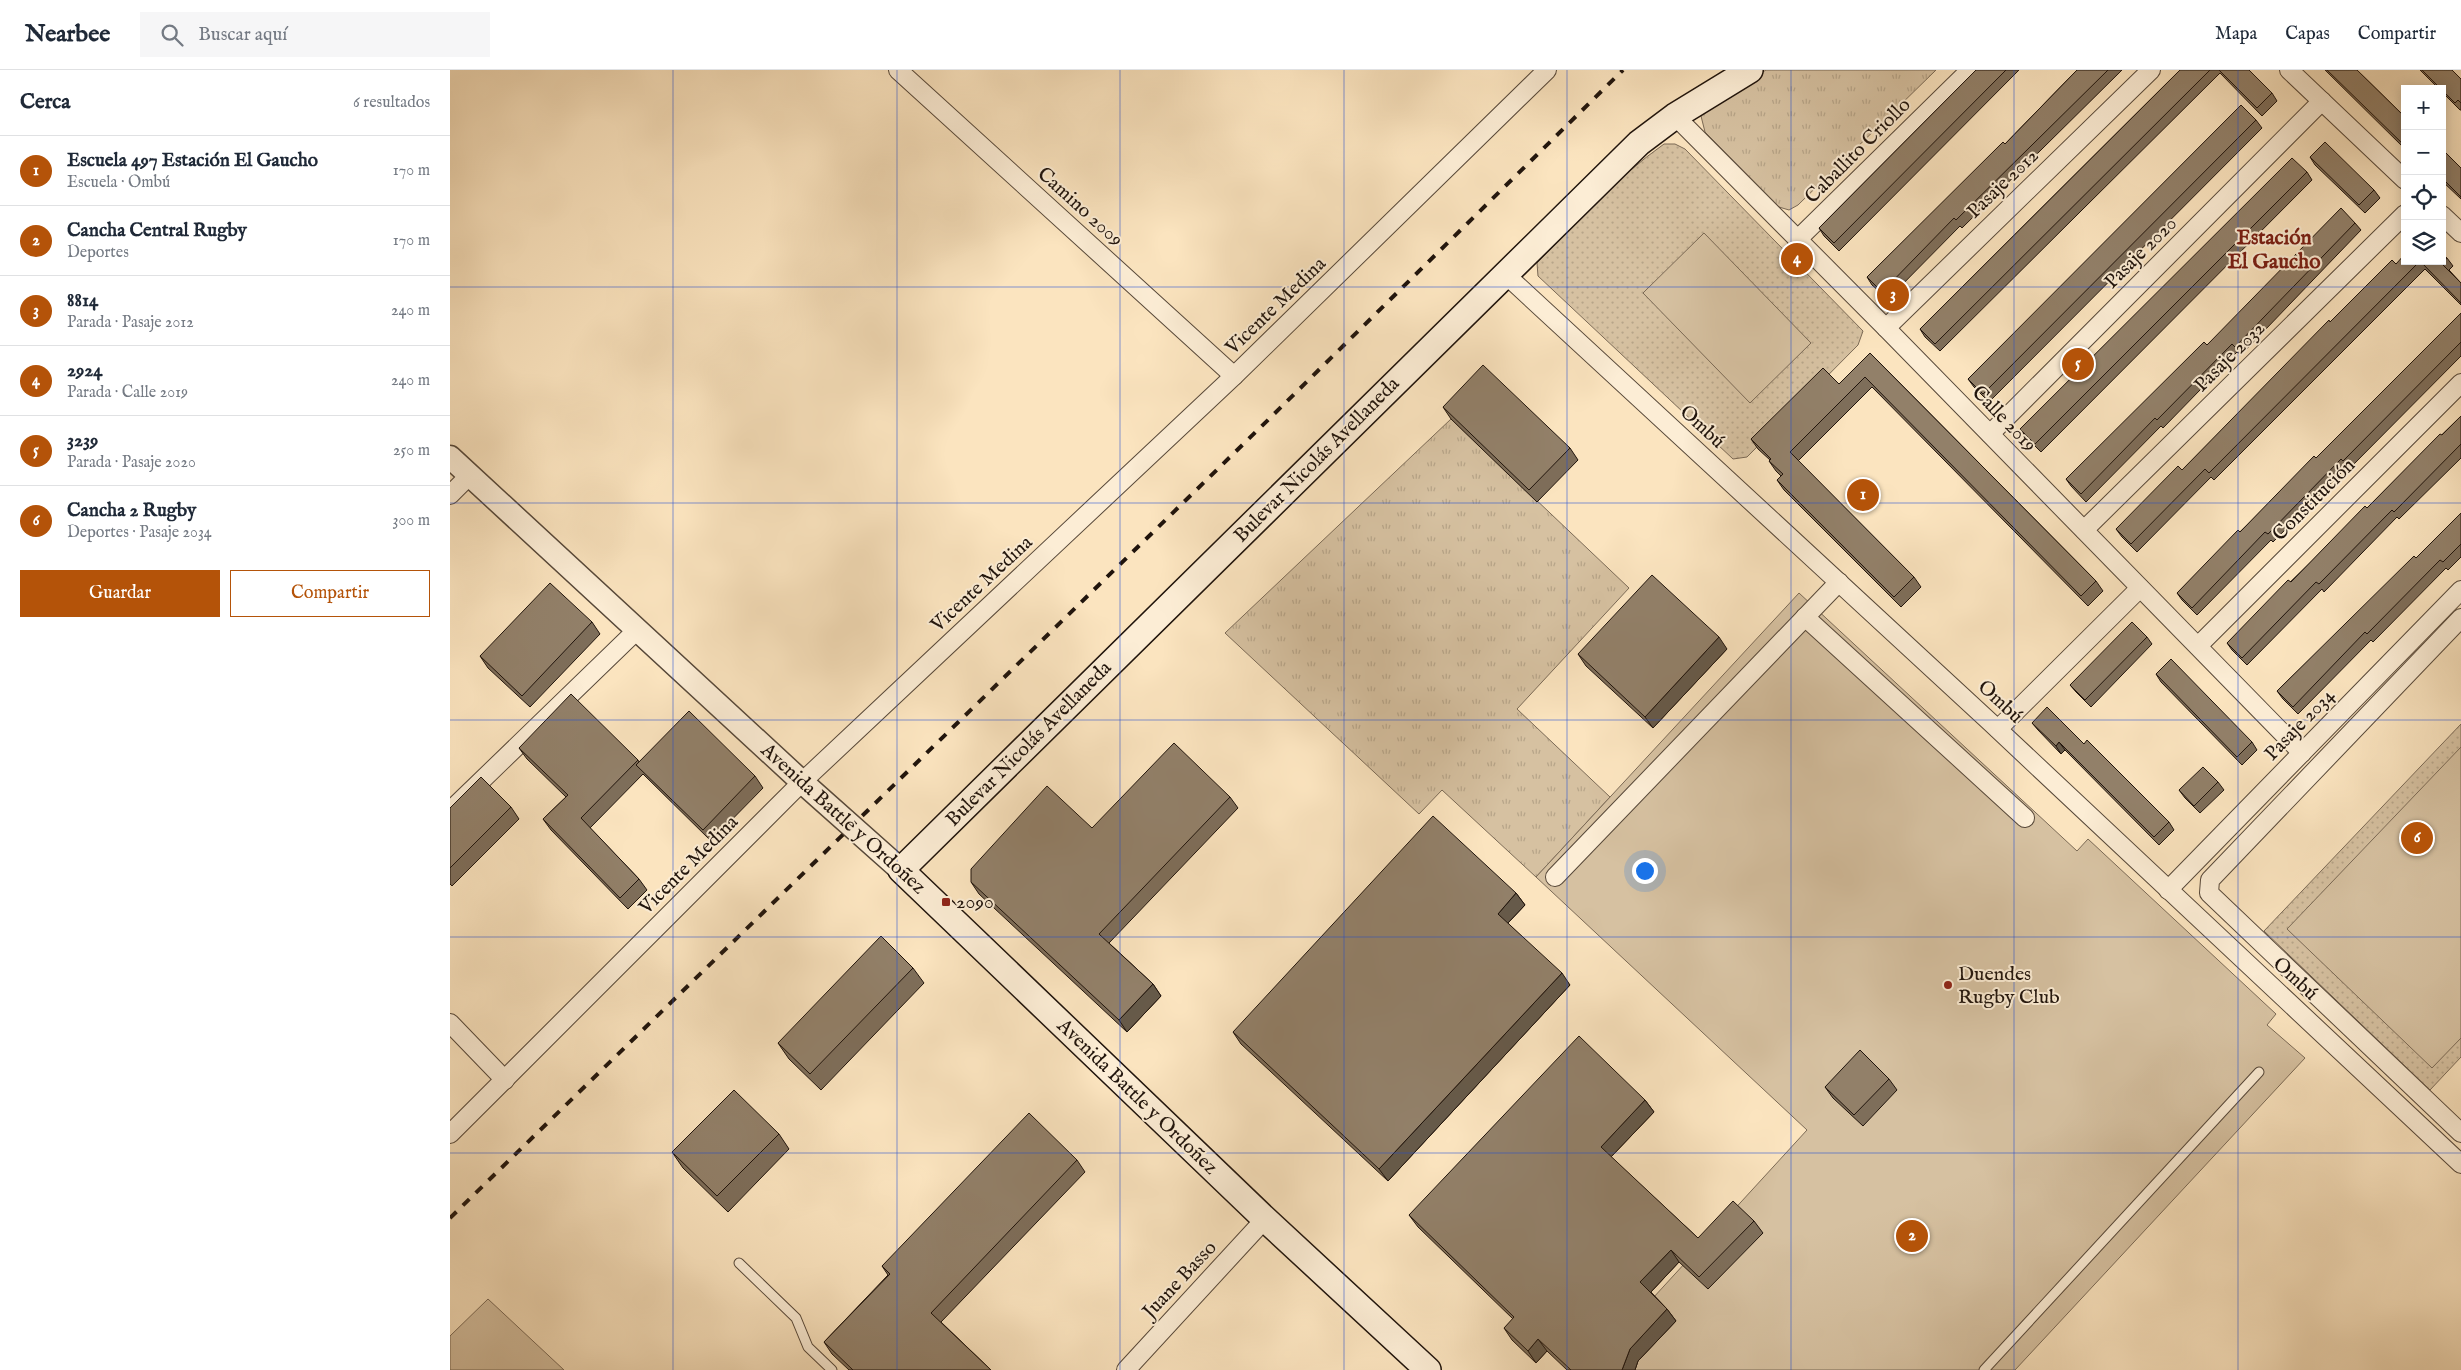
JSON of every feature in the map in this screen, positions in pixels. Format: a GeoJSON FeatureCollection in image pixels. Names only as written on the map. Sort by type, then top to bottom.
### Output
{"type":"FeatureCollection","features":[{"type":"Feature","properties":{"kind":"main road","name":"Bulevar Nicolás Avellaneda"},"geometry":{"type":"LineString","coordinates":[[901,870],[1640,143],[1675,116],[1750,70]]}},
{"type":"Feature","properties":{"kind":"main road","name":"Avenida Battle y Ordoñez"},"geometry":{"type":"LineString","coordinates":[[901,870],[1265,1219],[1428,1370]]}},
{"type":"Feature","properties":{"kind":"street","name":"Camino 2009"},"geometry":{"type":"LineString","coordinates":[[898,70],[1234,376]]}},
{"type":"Feature","properties":{"kind":"street","name":"Vicente Medina"},"geometry":{"type":"LineString","coordinates":[[450,1134],[802,782],[1234,376],[1547,70]]}},
{"type":"Feature","properties":{"kind":"street","name":"Caballito Criollo"},"geometry":{"type":"LineString","coordinates":[[1797,240],[1970,70]]}},
{"type":"Feature","properties":{"kind":"street","name":"Pasaje 2012"},"geometry":{"type":"LineString","coordinates":[[1886,328],[2150,70]]}},
{"type":"Feature","properties":{"kind":"street"},"geometry":{"type":"LineString","coordinates":[[2289,70],[2401,176]]}},
{"type":"Feature","properties":{"kind":"street","name":"Pasaje 2020"},"geometry":{"type":"LineString","coordinates":[[1990,434],[2322,101]]}},
{"type":"Feature","properties":{"kind":"street","name":"Calle 2019"},"geometry":{"type":"LineString","coordinates":[[1675,116],[1886,328],[2302,753]]}},
{"type":"Feature","properties":{"kind":"street","name":"Pasaje 2032"},"geometry":{"type":"LineString","coordinates":[[2084,530],[2401,218]]}},
{"type":"Feature","properties":{"kind":"street"},"geometry":{"type":"LineString","coordinates":[[2446,219],[2461,233]]}},
{"type":"Feature","properties":{"kind":"street","name":"Ombú"},"geometry":{"type":"LineString","coordinates":[[1506,274],[1998,729],[2461,1164]]}},
{"type":"Feature","properties":{"kind":"street","name":"Constitución"},"geometry":{"type":"LineString","coordinates":[[2198,646],[2461,383]]}},
{"type":"Feature","properties":{"kind":"street","name":"Avenida Battle y Ordoñez"},"geometry":{"type":"LineString","coordinates":[[450,457],[802,782],[901,870]]}},
{"type":"Feature","properties":{"kind":"street"},"geometry":{"type":"LineString","coordinates":[[450,495],[470,475]]}},
{"type":"Feature","properties":{"kind":"street"},"geometry":{"type":"LineString","coordinates":[[1555,876],[1839,582]]}},
{"type":"Feature","properties":{"kind":"street"},"geometry":{"type":"LineString","coordinates":[[1998,729],[2140,588]]}},
{"type":"Feature","properties":{"kind":"street","name":"Pasaje 2034"},"geometry":{"type":"LineString","coordinates":[[2168,890],[2461,590]]}},
{"type":"Feature","properties":{"kind":"street"},"geometry":{"type":"LineString","coordinates":[[1805,617],[2025,818]]}},
{"type":"Feature","properties":{"kind":"street"},"geometry":{"type":"LineString","coordinates":[[2461,618],[2210,880],[2209,893],[2461,1133]]}},
{"type":"Feature","properties":{"kind":"street"},"geometry":{"type":"LineString","coordinates":[[450,811],[637,630]]}},
{"type":"Feature","properties":{"kind":"street"},"geometry":{"type":"LineString","coordinates":[[450,1023],[505,1080]]}},
{"type":"Feature","properties":{"kind":"street","name":"Juane Basso"},"geometry":{"type":"LineString","coordinates":[[1126,1370],[1265,1219]]}},
{"type":"Feature","properties":{"kind":"lane"},"geometry":{"type":"LineString","coordinates":[[1984,1370],[2259,1072]]}},
{"type":"Feature","properties":{"kind":"lane"},"geometry":{"type":"LineString","coordinates":[[739,1263],[796,1318],[808,1347],[832,1370]]}},
{"type":"Feature","properties":{"kind":"green space"},"geometry":{"type":"Polygon","coordinates":[[[1766,70],[1936,70],[1798,205],[1789,210],[1779,207],[1705,132],[1701,116],[1706,106],[1766,70]]]}},
{"type":"Feature","properties":{"kind":"green space"},"geometry":{"type":"Polygon","coordinates":[[[1664,144],[1675,144],[1685,149],[1863,331],[1858,345],[1747,457],[1733,459],[1538,276],[1537,263],[1614,185],[1664,144]]]}},
{"type":"Feature","properties":{"kind":"green space"},"geometry":{"type":"Polygon","coordinates":[[[1704,233],[1811,343],[1750,403],[1643,293],[1704,233]]]}},
{"type":"Feature","properties":{"kind":"green space"},"geometry":{"type":"Polygon","coordinates":[[[1451,419],[1629,588],[1517,709],[1610,797],[1536,877],[1442,790],[1419,814],[1225,633],[1451,419]]]}},
{"type":"Feature","properties":{"kind":"green space","name":"Duendes Rugby Club"},"geometry":{"type":"Polygon","coordinates":[[[1799,593],[2077,851],[2088,839],[2276,1014],[2267,1025],[2305,1058],[2015,1370],[1587,1370],[1807,1130],[1536,877],[1799,593]]]}},
{"type":"Feature","properties":{"kind":"green space"},"geometry":{"type":"Polygon","coordinates":[[[2461,724],[2461,1057],[2430,1090],[2264,931],[2461,724]]]}},
{"type":"Feature","properties":{"kind":"green space"},"geometry":{"type":"Polygon","coordinates":[[[2461,747],[2461,1038],[2432,1068],[2287,929],[2461,747]]]}},
{"type":"Feature","properties":{"kind":"green space"},"geometry":{"type":"Polygon","coordinates":[[[488,1299],[564,1370],[450,1370],[450,1336],[488,1299]]]}},
{"type":"Feature","properties":{"kind":"building"},"geometry":{"type":"Polygon","coordinates":[[[1976,70],[2006,70],[1834,243],[1819,228],[1976,70]]]}},
{"type":"Feature","properties":{"kind":"building"},"geometry":{"type":"Polygon","coordinates":[[[2077,70],[2108,70],[1956,220],[1954,218],[1882,292],[1867,277],[2003,142],[2005,144],[2077,70]]]}},
{"type":"Feature","properties":{"kind":"building"},"geometry":{"type":"Polygon","coordinates":[[[2180,70],[2210,70],[1935,344],[1920,329],[2180,70]]]}},
{"type":"Feature","properties":{"kind":"building"},"geometry":{"type":"Polygon","coordinates":[[[2219,70],[2249,70],[2272,93],[2257,108],[2219,70]]]}},
{"type":"Feature","properties":{"kind":"building"},"geometry":{"type":"Polygon","coordinates":[[[2327,70],[2357,70],[2401,113],[2401,142],[2327,70]]]}},
{"type":"Feature","properties":{"kind":"building"},"geometry":{"type":"Polygon","coordinates":[[[2422,70],[2452,70],[2461,79],[2461,103],[2458,100],[2455,103],[2446,94],[2446,85],[2437,85],[2422,70]]]}},
{"type":"Feature","properties":{"kind":"building"},"geometry":{"type":"Polygon","coordinates":[[[2241,105],[2256,120],[1983,394],[1968,379],[2241,105]]]}},
{"type":"Feature","properties":{"kind":"building"},"geometry":{"type":"Polygon","coordinates":[[[2325,142],[2374,190],[2359,205],[2310,157],[2325,142]]]}},
{"type":"Feature","properties":{"kind":"building"},"geometry":{"type":"Polygon","coordinates":[[[2446,153],[2461,168],[2461,197],[2446,182],[2446,153]]]}},
{"type":"Feature","properties":{"kind":"building"},"geometry":{"type":"Polygon","coordinates":[[[2292,158],[2307,172],[2035,444],[2020,429],[2292,158]]]}},
{"type":"Feature","properties":{"kind":"building"},"geometry":{"type":"Polygon","coordinates":[[[2341,208],[2355,223],[2235,347],[2232,344],[2157,420],[2155,418],[2081,494],[2066,479],[2204,342],[2207,345],[2341,208]]]}},
{"type":"Feature","properties":{"kind":"building"},"geometry":{"type":"Polygon","coordinates":[[[2401,258],[2401,265],[2416,265],[2209,473],[2205,469],[2131,544],[2116,529],[2178,466],[2182,470],[2329,320],[2330,322],[2392,260],[2396,264],[2401,258]]]}},
{"type":"Feature","properties":{"kind":"building"},"geometry":{"type":"Polygon","coordinates":[[[2424,265],[2443,265],[2461,283],[2461,303],[2424,265]]]}},
{"type":"Feature","properties":{"kind":"building"},"geometry":{"type":"Polygon","coordinates":[[[2461,313],[2461,342],[2343,461],[2341,459],[2268,534],[2265,532],[2192,608],[2177,593],[2238,530],[2240,532],[2314,456],[2316,458],[2461,313]]]}},
{"type":"Feature","properties":{"kind":"building"},"geometry":{"type":"Polygon","coordinates":[[[1870,353],[2096,581],[2081,596],[1865,377],[1790,452],[1914,577],[1894,597],[1777,480],[1783,474],[1769,461],[1771,459],[1751,439],[1823,368],[1839,384],[1870,353]]]}},
{"type":"Feature","properties":{"kind":"building"},"geometry":{"type":"Polygon","coordinates":[[[1483,365],[1570,448],[1529,490],[1443,407],[1483,365]]]}},
{"type":"Feature","properties":{"kind":"building"},"geometry":{"type":"Polygon","coordinates":[[[2461,416],[2461,444],[2319,584],[2316,582],[2242,658],[2227,643],[2288,580],[2291,582],[2365,506],[2367,508],[2440,434],[2442,435],[2461,416]]]}},
{"type":"Feature","properties":{"kind":"building"},"geometry":{"type":"Polygon","coordinates":[[[2461,513],[2461,544],[2443,562],[2440,560],[2367,634],[2365,632],[2293,707],[2277,691],[2414,556],[2416,558],[2461,513]]]}},
{"type":"Feature","properties":{"kind":"building"},"geometry":{"type":"Polygon","coordinates":[[[1652,575],[1719,637],[1645,717],[1578,654],[1652,575]]]}},
{"type":"Feature","properties":{"kind":"building"},"geometry":{"type":"Polygon","coordinates":[[[550,583],[592,622],[522,696],[480,656],[550,583]]]}},
{"type":"Feature","properties":{"kind":"building"},"geometry":{"type":"Polygon","coordinates":[[[2132,622],[2147,637],[2085,700],[2070,685],[2132,622]]]}},
{"type":"Feature","properties":{"kind":"building"},"geometry":{"type":"Polygon","coordinates":[[[2171,659],[2252,742],[2237,757],[2156,674],[2171,659]]]}},
{"type":"Feature","properties":{"kind":"building"},"geometry":{"type":"Polygon","coordinates":[[[571,694],[638,760],[581,818],[639,879],[620,898],[543,819],[568,795],[519,748],[571,694]]]}},
{"type":"Feature","properties":{"kind":"building"},"geometry":{"type":"Polygon","coordinates":[[[2047,707],[2084,744],[2087,740],[2169,822],[2154,837],[2059,742],[2056,746],[2032,723],[2047,707]]]}},
{"type":"Feature","properties":{"kind":"building"},"geometry":{"type":"Polygon","coordinates":[[[689,711],[755,776],[703,830],[636,765],[689,711]]]}},
{"type":"Feature","properties":{"kind":"building"},"geometry":{"type":"Polygon","coordinates":[[[1174,743],[1230,797],[1099,934],[1153,984],[1119,1020],[971,882],[971,869],[1047,786],[1092,828],[1174,743]]]}},
{"type":"Feature","properties":{"kind":"building"},"geometry":{"type":"Polygon","coordinates":[[[2203,767],[2218,782],[2194,806],[2179,790],[2203,767]]]}},
{"type":"Feature","properties":{"kind":"building"},"geometry":{"type":"Polygon","coordinates":[[[481,777],[511,807],[450,868],[450,808],[481,777]]]}},
{"type":"Feature","properties":{"kind":"building"},"geometry":{"type":"Polygon","coordinates":[[[1433,816],[1516,893],[1498,914],[1562,973],[1379,1169],[1233,1032],[1433,816]]]}},
{"type":"Feature","properties":{"kind":"building"},"geometry":{"type":"Polygon","coordinates":[[[881,936],[913,968],[810,1074],[778,1043],[881,936]]]}},
{"type":"Feature","properties":{"kind":"building"},"geometry":{"type":"Polygon","coordinates":[[[1579,1036],[1645,1100],[1601,1147],[1698,1238],[1733,1201],[1754,1221],[1699,1277],[1671,1250],[1640,1282],[1667,1309],[1630,1349],[1622,1370],[1571,1370],[1538,1339],[1528,1351],[1504,1328],[1514,1317],[1409,1215],[1579,1036]]]}},
{"type":"Feature","properties":{"kind":"building"},"geometry":{"type":"Polygon","coordinates":[[[1860,1050],[1889,1079],[1854,1115],[1825,1087],[1860,1050]]]}},
{"type":"Feature","properties":{"kind":"building"},"geometry":{"type":"Polygon","coordinates":[[[734,1090],[779,1134],[717,1196],[672,1152],[734,1090]]]}},
{"type":"Feature","properties":{"kind":"building"},"geometry":{"type":"Polygon","coordinates":[[[1029,1113],[1077,1160],[931,1313],[991,1370],[853,1370],[824,1342],[890,1274],[882,1266],[1029,1113]]]}},
{"type":"Feature","properties":{"kind":"railway"},"geometry":{"type":"LineString","coordinates":[[450,1218],[1270,418],[1623,70]]}},
{"type":"Feature","properties":{"kind":"place","name":"2924"},"geometry":{"type":"Point","coordinates":[1797,259]}},
{"type":"Feature","properties":{"kind":"place","name":"8814"},"geometry":{"type":"Point","coordinates":[1893,295]}},
{"type":"Feature","properties":{"kind":"place","name":"3239"},"geometry":{"type":"Point","coordinates":[2078,364]}},
{"type":"Feature","properties":{"kind":"place","name":"Escuela 497 Estación El Gaucho"},"geometry":{"type":"Point","coordinates":[1863,495]}},
{"type":"Feature","properties":{"kind":"place","name":"Cancha 2 Rugby"},"geometry":{"type":"Point","coordinates":[2417,838]}},
{"type":"Feature","properties":{"kind":"place","name":"2090"},"geometry":{"type":"Point","coordinates":[946,902]}},
{"type":"Feature","properties":{"kind":"place","name":"Duendes Rugby Club"},"geometry":{"type":"Point","coordinates":[1948,985]}},
{"type":"Feature","properties":{"kind":"place","name":"Cancha Central Rugby"},"geometry":{"type":"Point","coordinates":[1912,1236]}},
{"type":"Feature","properties":{"kind":"district","name":"Estación El Gaucho"},"geometry":{"type":"Point","coordinates":[2274,250]}}]}
